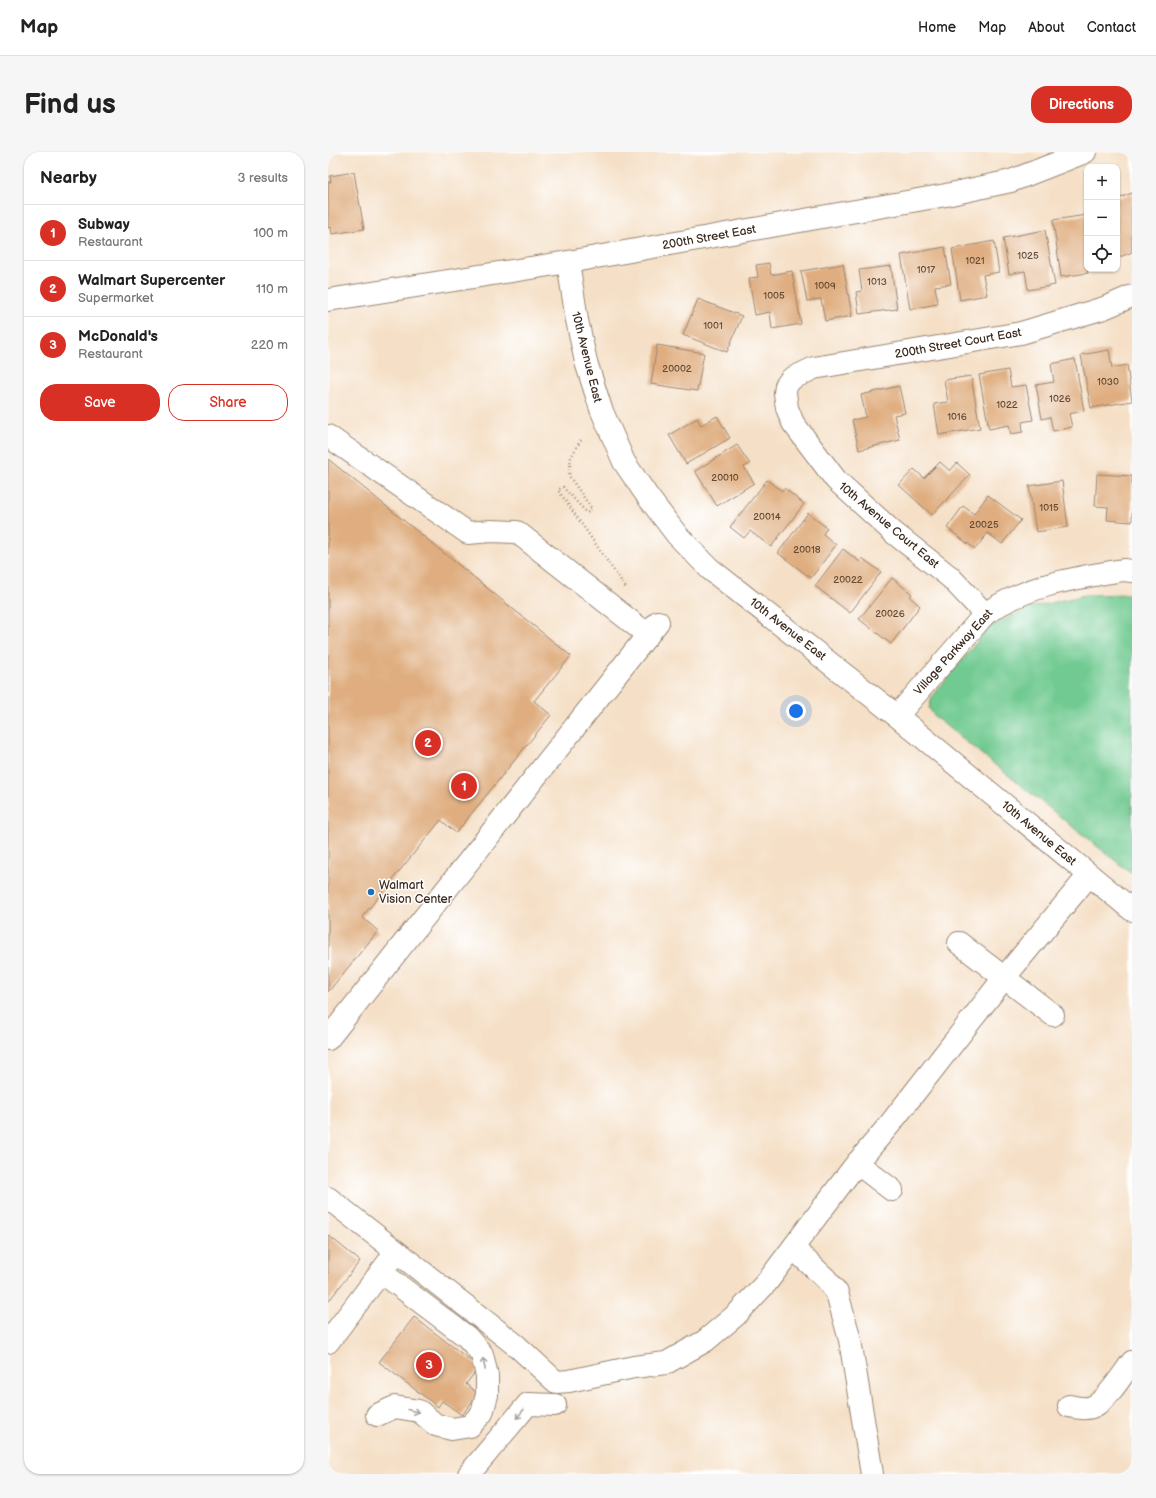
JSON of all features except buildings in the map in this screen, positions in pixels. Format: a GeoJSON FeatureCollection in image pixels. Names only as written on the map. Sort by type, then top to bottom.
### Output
{"type":"FeatureCollection","features":[{"type":"Feature","properties":{"kind":"street","name":"200th Street East"},"geometry":{"type":"LineString","coordinates":[[328,300],[568,262],[946,195],[1012,181],[1085,152]]}},
{"type":"Feature","properties":{"kind":"street","name":"10th Avenue East"},"geometry":{"type":"LineString","coordinates":[[568,262],[577,320],[586,362],[601,409],[624,462],[677,535],[710,569],[897,716],[1132,910]]}},
{"type":"Feature","properties":{"kind":"street","name":"200th Street Court East"},"geometry":{"type":"LineString","coordinates":[[786,386],[790,379],[814,368],[1021,333],[1104,308],[1132,296]]}},
{"type":"Feature","properties":{"kind":"street","name":"10th Avenue Court East"},"geometry":{"type":"LineString","coordinates":[[786,386],[785,393],[788,408],[794,423],[836,480],[894,533],[950,577],[985,614]]}},
{"type":"Feature","properties":{"kind":"street"},"geometry":{"type":"LineString","coordinates":[[328,436],[468,533],[491,531],[517,532],[653,629],[328,1039]]}},
{"type":"Feature","properties":{"kind":"street","name":"Village Parkway East"},"geometry":{"type":"LineString","coordinates":[[897,716],[985,614],[1001,603],[1062,580],[1123,570],[1132,571]]}},
{"type":"Feature","properties":{"kind":"street"},"geometry":{"type":"LineString","coordinates":[[329,1202],[397,1252],[517,1346],[556,1382],[569,1381],[634,1367],[666,1363],[704,1341],[736,1315],[767,1282],[858,1163],[1004,978],[1089,875]]}},
{"type":"Feature","properties":{"kind":"street"},"geometry":{"type":"LineString","coordinates":[[959,943],[1053,1015]]}},
{"type":"Feature","properties":{"kind":"street"},"geometry":{"type":"LineString","coordinates":[[858,1163],[892,1190]]}},
{"type":"Feature","properties":{"kind":"street"},"geometry":{"type":"LineString","coordinates":[[793,1248],[826,1280],[837,1293],[850,1340],[872,1474]]}},
{"type":"Feature","properties":{"kind":"street"},"geometry":{"type":"LineString","coordinates":[[328,1342],[397,1252]]}},
{"type":"Feature","properties":{"kind":"street"},"geometry":{"type":"LineString","coordinates":[[377,1415],[396,1407],[419,1411],[436,1425],[452,1429],[470,1426],[482,1413],[487,1395],[487,1376],[482,1354],[477,1348],[467,1337],[381,1272]]}},
{"type":"Feature","properties":{"kind":"street"},"geometry":{"type":"LineString","coordinates":[[1069,1406],[1086,1408],[1094,1406],[1101,1401],[1132,1362]]}},
{"type":"Feature","properties":{"kind":"street"},"geometry":{"type":"LineString","coordinates":[[469,1474],[528,1404],[554,1405]]}},
{"type":"Feature","properties":{"kind":"path"},"geometry":{"type":"LineString","coordinates":[[581,440],[571,457],[569,476],[592,509],[587,513],[563,487],[558,490],[626,588],[632,592]]}},
{"type":"Feature","properties":{"kind":"green space"},"geometry":{"type":"Polygon","coordinates":[[[1132,594],[1132,874],[935,717],[929,708],[932,697],[989,627],[1029,608],[1085,595],[1132,594]]]}},
{"type":"Feature","properties":{"kind":"place","name":"Walmart Supercenter"},"geometry":{"type":"Point","coordinates":[428,743]}},
{"type":"Feature","properties":{"kind":"place","name":"Subway"},"geometry":{"type":"Point","coordinates":[464,786]}},
{"type":"Feature","properties":{"kind":"place","name":"Walmart Vision Center"},"geometry":{"type":"Point","coordinates":[371,892]}},
{"type":"Feature","properties":{"kind":"place","name":"McDonald's"},"geometry":{"type":"Point","coordinates":[429,1365]}}]}
